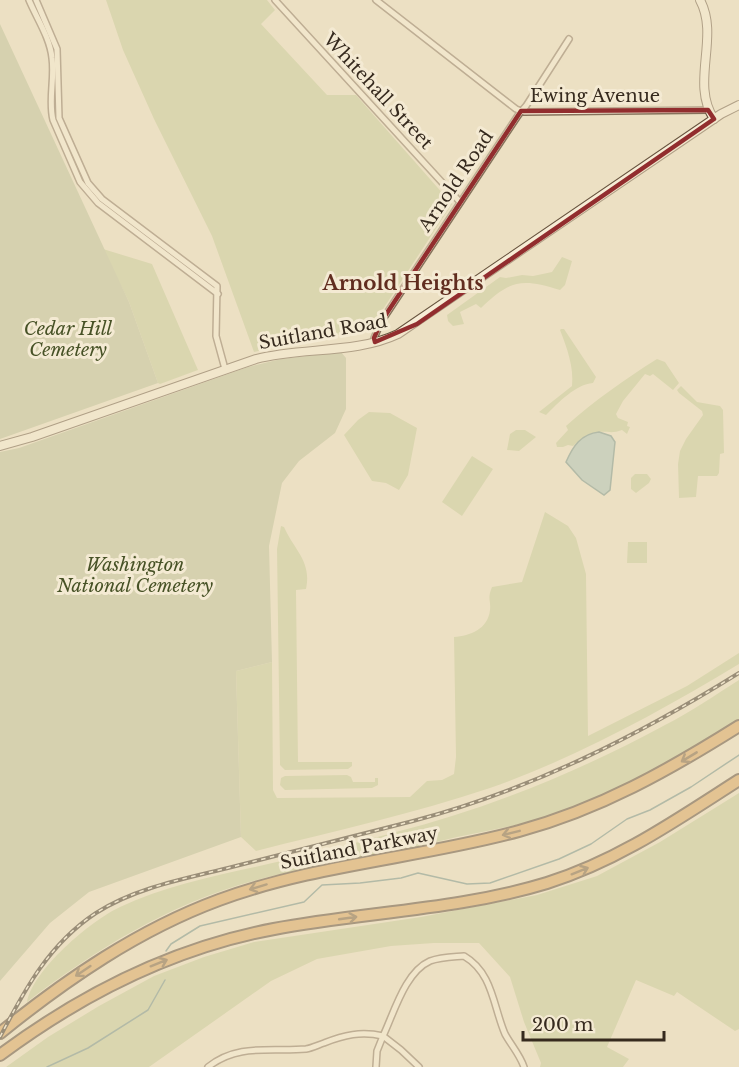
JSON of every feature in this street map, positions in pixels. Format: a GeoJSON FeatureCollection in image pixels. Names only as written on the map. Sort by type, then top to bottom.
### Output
{"type":"FeatureCollection","features":[{"type":"Feature","properties":{"kind":"highway","name":"Suitland Parkway"},"geometry":{"type":"LineString","coordinates":[[0,1033],[57,989],[110,953],[194,910],[285,879],[481,840],[554,821],[637,787],[739,726]]}},
{"type":"Feature","properties":{"kind":"highway"},"geometry":{"type":"LineString","coordinates":[[0,1055],[83,999],[128,976],[176,956],[225,940],[275,929],[466,901],[511,893],[548,883],[619,854],[739,780]]}},
{"type":"Feature","properties":{"kind":"main road"},"geometry":{"type":"LineString","coordinates":[[703,3],[708,27],[704,79],[708,110],[714,118]]}},
{"type":"Feature","properties":{"kind":"main road","name":"Suitland Road"},"geometry":{"type":"LineString","coordinates":[[0,446],[225,369],[279,354],[392,338],[417,324],[714,118],[739,105]]}},
{"type":"Feature","properties":{"kind":"street"},"geometry":{"type":"LineString","coordinates":[[29,0],[48,40],[52,57],[51,109],[53,120],[84,188],[98,203],[218,294]]}},
{"type":"Feature","properties":{"kind":"street"},"geometry":{"type":"LineString","coordinates":[[36,0],[57,49],[59,118],[88,183],[102,199],[217,286],[216,336],[225,369]]}},
{"type":"Feature","properties":{"kind":"street","name":"Whitehall Street"},"geometry":{"type":"LineString","coordinates":[[275,0],[460,202]]}},
{"type":"Feature","properties":{"kind":"street","name":"Ewing Avenue"},"geometry":{"type":"LineString","coordinates":[[376,0],[478,82],[521,111],[708,110]]}},
{"type":"Feature","properties":{"kind":"street","name":"Arnold Road"},"geometry":{"type":"LineString","coordinates":[[375,342],[374,338],[381,322],[569,39]]}},
{"type":"Feature","properties":{"kind":"street"},"geometry":{"type":"LineString","coordinates":[[376,1067],[377,1051],[382,1036],[411,976],[431,961],[464,956],[478,966],[486,977],[506,1035],[524,1067]]}},
{"type":"Feature","properties":{"kind":"street"},"geometry":{"type":"LineString","coordinates":[[208,1067],[217,1059],[249,1049],[309,1049],[352,1034],[363,1033],[382,1036],[419,1067]]}},
{"type":"Feature","properties":{"kind":"highlighted area"},"geometry":{"type":"Polygon","coordinates":[[[708,110],[714,119],[417,324],[375,342],[374,338],[381,322],[521,111],[708,110]]]}},
{"type":"Feature","properties":{"kind":"green space"},"geometry":{"type":"Polygon","coordinates":[[[106,0],[267,0],[275,10],[261,24],[327,95],[356,95],[452,204],[368,332],[326,336],[254,352],[212,236],[154,119],[123,50],[106,0]]]}},
{"type":"Feature","properties":{"kind":"green space","name":"Cedar Hill Cemetery"},"geometry":{"type":"Polygon","coordinates":[[[0,24],[129,302],[158,383],[0,439],[0,24]]]}},
{"type":"Feature","properties":{"kind":"green space"},"geometry":{"type":"Polygon","coordinates":[[[103,249],[152,264],[198,370],[158,383],[129,302],[103,249]]]}},
{"type":"Feature","properties":{"kind":"green space"},"geometry":{"type":"Polygon","coordinates":[[[562,257],[572,261],[565,285],[560,290],[535,284],[517,284],[500,292],[481,308],[476,304],[460,312],[464,324],[453,326],[448,321],[447,315],[500,277],[533,276],[552,272],[562,257]]]}},
{"type":"Feature","properties":{"kind":"green space"},"geometry":{"type":"Polygon","coordinates":[[[561,329],[564,329],[596,377],[593,383],[574,390],[546,415],[539,412],[572,386],[571,365],[561,329]]]}},
{"type":"Feature","properties":{"kind":"green space","name":"Washington National Cemetery"},"geometry":{"type":"Polygon","coordinates":[[[341,352],[346,358],[346,409],[335,433],[299,461],[282,483],[269,546],[272,662],[236,671],[241,837],[89,892],[50,923],[0,981],[0,452],[19,448],[248,367],[281,359],[341,352]]]}},
{"type":"Feature","properties":{"kind":"green space"},"geometry":{"type":"Polygon","coordinates":[[[657,359],[665,362],[679,383],[673,390],[653,374],[650,376],[645,374],[623,401],[616,414],[618,418],[628,422],[627,426],[630,427],[627,434],[622,430],[599,432],[585,437],[573,446],[557,447],[556,443],[568,430],[566,426],[633,374],[657,359]]]}},
{"type":"Feature","properties":{"kind":"green space"},"geometry":{"type":"Polygon","coordinates":[[[681,386],[697,402],[720,406],[723,410],[724,453],[720,454],[717,476],[698,476],[696,497],[679,498],[680,451],[703,415],[702,411],[679,393],[677,390],[681,386]]]}},
{"type":"Feature","properties":{"kind":"green space"},"geometry":{"type":"Polygon","coordinates":[[[369,412],[390,413],[417,428],[408,475],[399,490],[386,483],[372,481],[344,435],[369,412]]]}},
{"type":"Feature","properties":{"kind":"green space"},"geometry":{"type":"Polygon","coordinates":[[[516,430],[525,430],[536,437],[519,451],[507,450],[510,434],[516,430]]]}},
{"type":"Feature","properties":{"kind":"green space"},"geometry":{"type":"Polygon","coordinates":[[[472,456],[493,469],[462,516],[442,502],[472,456]]]}},
{"type":"Feature","properties":{"kind":"green space"},"geometry":{"type":"Polygon","coordinates":[[[635,474],[647,474],[651,479],[636,493],[631,489],[631,478],[635,474]]]}},
{"type":"Feature","properties":{"kind":"green space"},"geometry":{"type":"Polygon","coordinates":[[[545,512],[568,526],[576,538],[586,574],[588,736],[687,686],[739,653],[739,664],[618,732],[523,776],[432,806],[256,851],[241,837],[236,671],[272,662],[273,790],[277,798],[410,797],[427,781],[442,780],[454,774],[456,757],[454,637],[472,633],[486,622],[489,617],[489,597],[492,587],[522,582],[545,512]]]}},
{"type":"Feature","properties":{"kind":"green space"},"geometry":{"type":"Polygon","coordinates":[[[281,526],[284,527],[301,556],[307,579],[306,589],[296,590],[298,762],[352,762],[352,766],[348,769],[285,770],[280,765],[277,549],[281,526]]]}},
{"type":"Feature","properties":{"kind":"green space"},"geometry":{"type":"Polygon","coordinates":[[[628,542],[647,542],[647,563],[627,563],[628,542]]]}},
{"type":"Feature","properties":{"kind":"green space"},"geometry":{"type":"Polygon","coordinates":[[[739,680],[739,720],[670,763],[616,792],[563,813],[528,822],[287,873],[222,891],[192,902],[134,931],[79,964],[27,1002],[31,989],[64,948],[94,923],[120,907],[180,885],[313,854],[466,812],[500,800],[567,773],[633,742],[684,715],[739,680]]]}},
{"type":"Feature","properties":{"kind":"green space"},"geometry":{"type":"Polygon","coordinates":[[[347,775],[353,782],[375,782],[375,778],[378,778],[378,785],[372,788],[285,790],[280,785],[281,778],[285,776],[347,775]]]}},
{"type":"Feature","properties":{"kind":"green space"},"geometry":{"type":"Polygon","coordinates":[[[739,793],[739,1029],[735,1031],[677,992],[674,996],[636,980],[607,1047],[629,1059],[623,1067],[540,1067],[541,1063],[524,1022],[510,977],[479,943],[434,943],[391,946],[317,959],[271,981],[149,1067],[6,1067],[48,1037],[99,1006],[154,976],[204,957],[254,942],[421,917],[537,895],[597,876],[660,842],[739,793]]]}},
{"type":"Feature","properties":{"kind":"water"},"geometry":{"type":"Polygon","coordinates":[[[599,432],[611,436],[615,442],[610,490],[604,495],[582,480],[566,462],[582,438],[599,432]]]}},
{"type":"Feature","properties":{"kind":"waterway"},"geometry":{"type":"LineString","coordinates":[[166,951],[171,944],[200,926],[304,902],[322,885],[401,878],[418,873],[467,884],[490,883],[559,859],[591,844],[627,819],[650,810],[691,787],[739,755]]}},
{"type":"Feature","properties":{"kind":"waterway"},"geometry":{"type":"LineString","coordinates":[[47,1067],[88,1048],[148,1010],[165,980]]}},
{"type":"Feature","properties":{"kind":"railway"},"geometry":{"type":"LineString","coordinates":[[0,1037],[29,985],[52,953],[79,925],[111,904],[160,885],[413,821],[499,794],[621,740],[739,673]]}},
{"type":"Feature","properties":{"kind":"district","name":"Arnold Heights"},"geometry":{"type":"Point","coordinates":[403,283]}}]}
